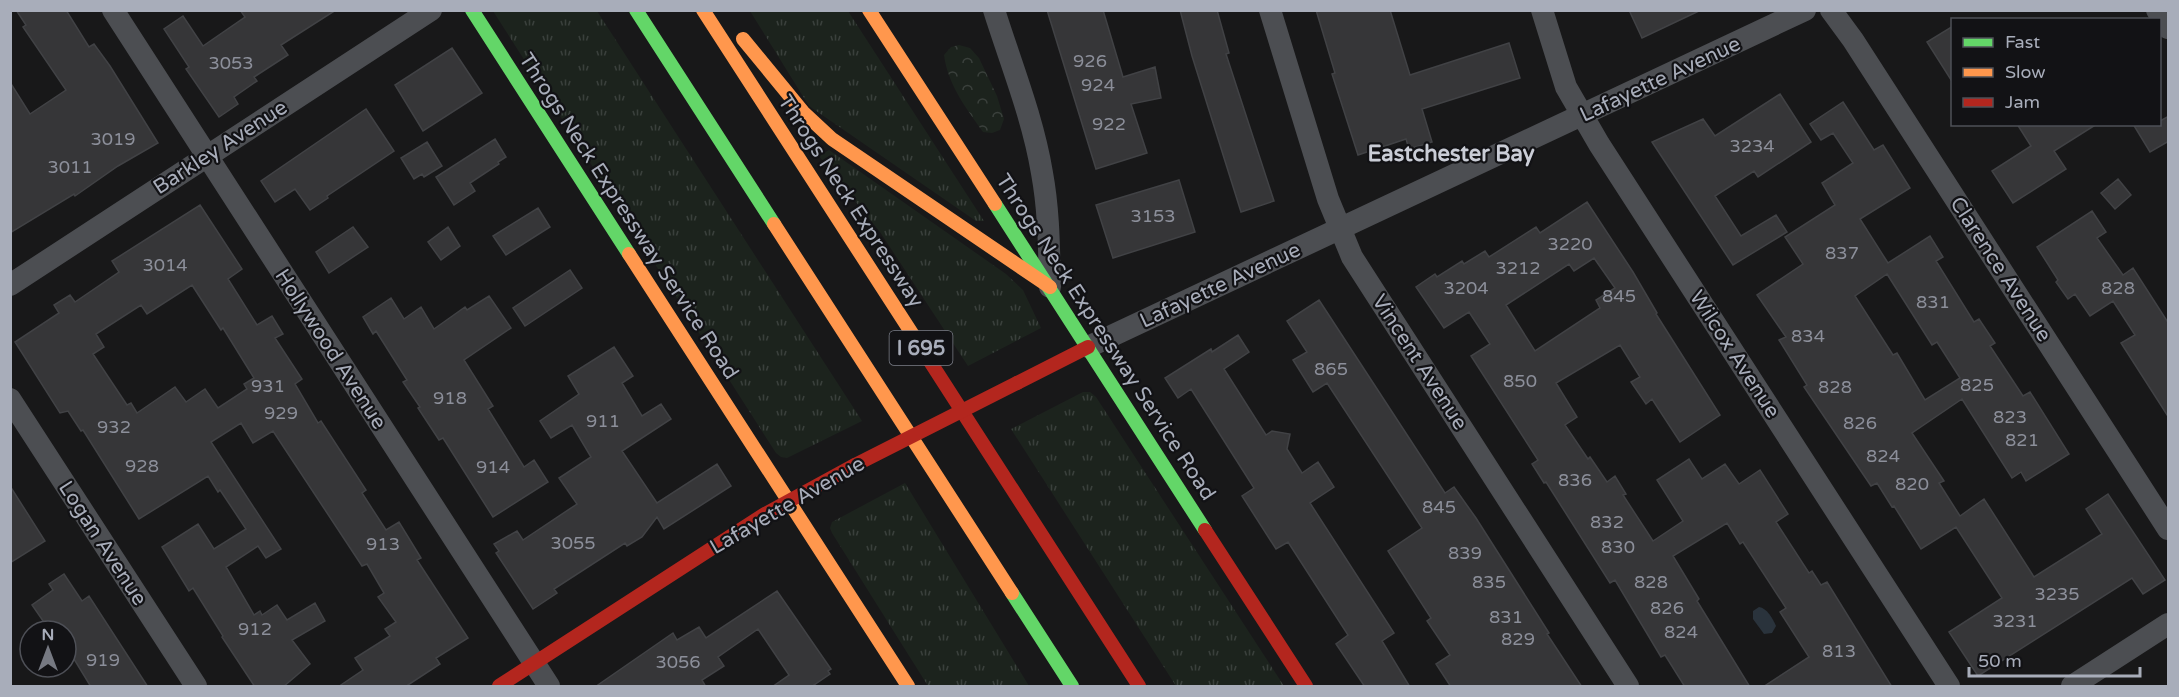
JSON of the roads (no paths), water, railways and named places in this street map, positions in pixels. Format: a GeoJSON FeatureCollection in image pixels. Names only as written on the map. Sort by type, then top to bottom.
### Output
{"type":"FeatureCollection","features":[{"type":"Feature","properties":{"kind":"main road","name":"Throgs Neck Expressway Service Road"},"geometry":{"type":"LineString","coordinates":[[472,10],[908,687]]}},
{"type":"Feature","properties":{"kind":"main road","name":"I 695"},"geometry":{"type":"LineString","coordinates":[[636,10],[1072,687]]}},
{"type":"Feature","properties":{"kind":"main road","name":"Throgs Neck Expressway"},"geometry":{"type":"LineString","coordinates":[[703,10],[1139,687]]}},
{"type":"Feature","properties":{"kind":"main road","name":"Throgs Neck Expressway Service Road"},"geometry":{"type":"LineString","coordinates":[[869,10],[1050,287],[1306,687]]}},
{"type":"Feature","properties":{"kind":"main road"},"geometry":{"type":"LineString","coordinates":[[735,29],[803,112],[832,139],[1050,287]]}},
{"type":"Feature","properties":{"kind":"main road","name":"Lafayette Avenue"},"geometry":{"type":"LineString","coordinates":[[499,687],[787,500],[1088,347]]}},
{"type":"Feature","properties":{"kind":"street","name":"Hollywood Avenue"},"geometry":{"type":"LineString","coordinates":[[113,10],[549,687]]}},
{"type":"Feature","properties":{"kind":"street","name":"Barkley Avenue"},"geometry":{"type":"LineString","coordinates":[[10,285],[431,10]]}},
{"type":"Feature","properties":{"kind":"street"},"geometry":{"type":"LineString","coordinates":[[994,10],[1032,131],[1042,171],[1048,215],[1050,287]]}},
{"type":"Feature","properties":{"kind":"street","name":"Vincent Avenue"},"geometry":{"type":"LineString","coordinates":[[1270,10],[1328,199],[1352,257],[1628,687]]}},
{"type":"Feature","properties":{"kind":"street","name":"Wilcox Avenue"},"geometry":{"type":"LineString","coordinates":[[1542,10],[1566,87],[1582,115],[1948,687]]}},
{"type":"Feature","properties":{"kind":"street","name":"Lafayette Avenue"},"geometry":{"type":"LineString","coordinates":[[1088,347],[1805,10]]}},
{"type":"Feature","properties":{"kind":"street","name":"Clarence Avenue"},"geometry":{"type":"LineString","coordinates":[[1831,10],[1860,50],[2169,529]]}},
{"type":"Feature","properties":{"kind":"street"},"geometry":{"type":"LineString","coordinates":[[2157,10],[2169,28]]}},
{"type":"Feature","properties":{"kind":"street","name":"Logan Avenue"},"geometry":{"type":"LineString","coordinates":[[10,399],[196,687]]}},
{"type":"Feature","properties":{"kind":"street"},"geometry":{"type":"LineString","coordinates":[[2072,687],[2169,624]]}},
{"type":"Feature","properties":{"kind":"district","name":"Eastchester Bay"},"geometry":{"type":"Point","coordinates":[1451,153]}}]}
